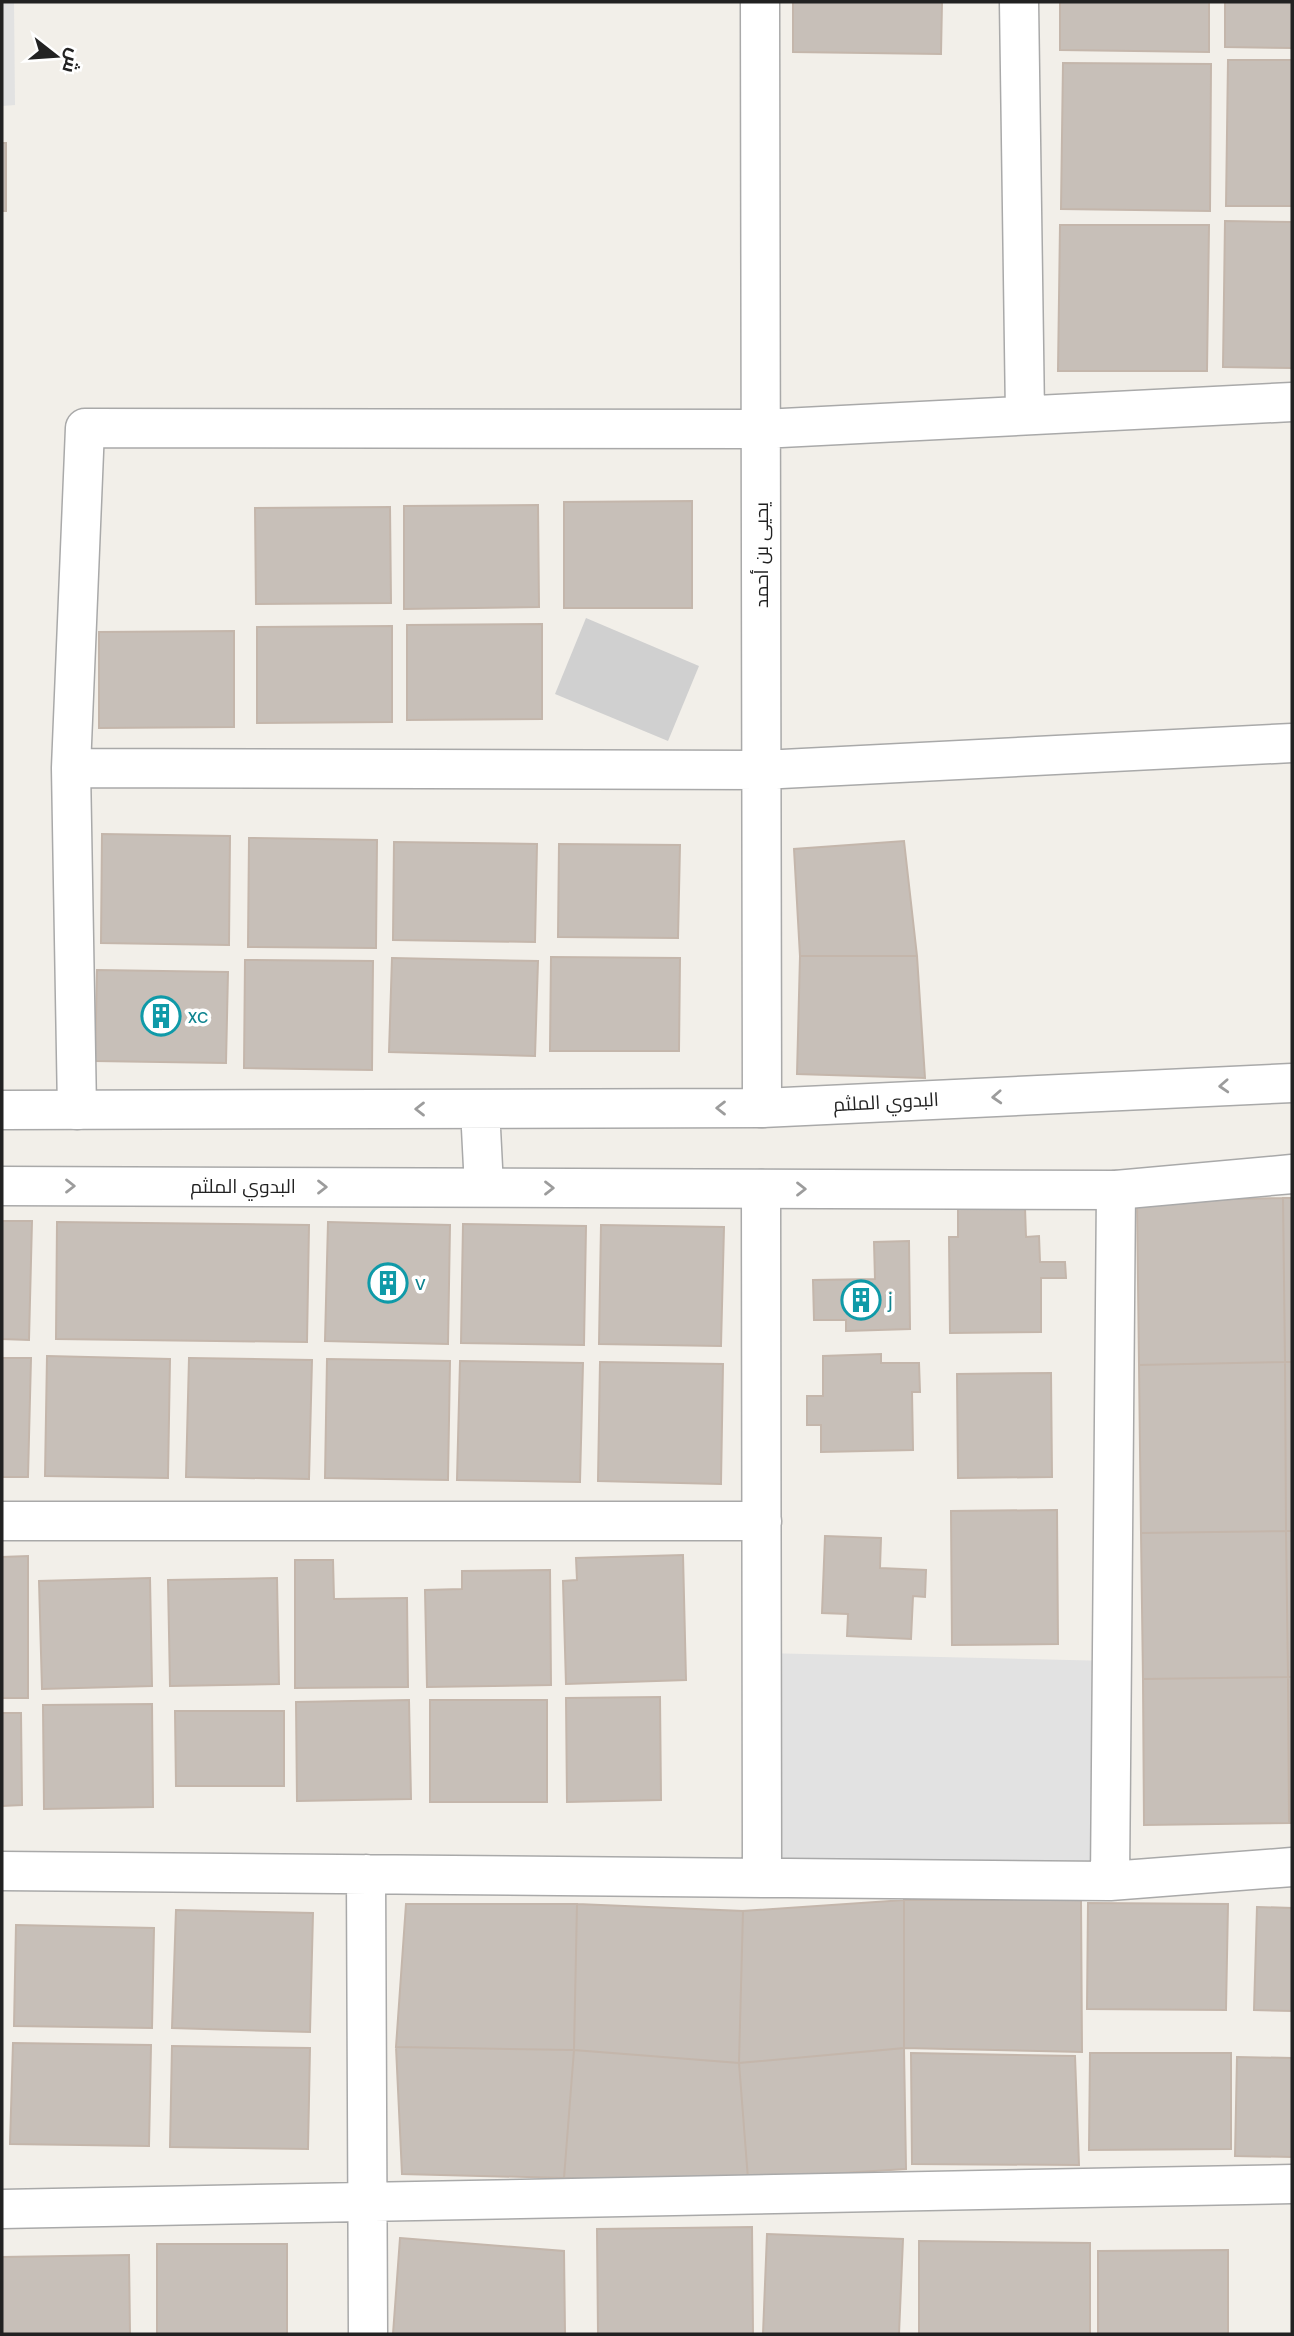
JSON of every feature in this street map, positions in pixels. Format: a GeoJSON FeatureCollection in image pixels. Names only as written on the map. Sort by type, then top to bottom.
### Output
{"type":"FeatureCollection","features":[{"type":"Feature","properties":{"kind":"street","name":"يحيى بن أحمد"},"geometry":{"type":"LineString","coordinates":[[760,2],[762,1108]]}},
{"type":"Feature","properties":{"kind":"street"},"geometry":{"type":"LineString","coordinates":[[1019,2],[1024,415]]}},
{"type":"Feature","properties":{"kind":"street"},"geometry":{"type":"LineString","coordinates":[[77,1110],[72,768],[85,428],[761,429],[1292,401]]}},
{"type":"Feature","properties":{"kind":"street"},"geometry":{"type":"LineString","coordinates":[[72,768],[761,771],[1292,743]]}},
{"type":"Feature","properties":{"kind":"street","name":"البدوي الملثم"},"geometry":{"type":"LineString","coordinates":[[2,1110],[762,1108],[1292,1083]]}},
{"type":"Feature","properties":{"kind":"street"},"geometry":{"type":"LineString","coordinates":[[480,1109],[484,1187]]}},
{"type":"Feature","properties":{"kind":"street","name":"البدوي الملثم"},"geometry":{"type":"LineString","coordinates":[[2,1185],[1116,1190],[1292,1174]]}},
{"type":"Feature","properties":{"kind":"street"},"geometry":{"type":"LineString","coordinates":[[761,1189],[762,1878]]}},
{"type":"Feature","properties":{"kind":"street"},"geometry":{"type":"LineString","coordinates":[[1110,1881],[1116,1190]]}},
{"type":"Feature","properties":{"kind":"street"},"geometry":{"type":"LineString","coordinates":[[2,1521],[762,1521]]}},
{"type":"Feature","properties":{"kind":"street"},"geometry":{"type":"LineString","coordinates":[[2,1871],[1110,1881],[1292,1867]]}},
{"type":"Feature","properties":{"kind":"street"},"geometry":{"type":"LineString","coordinates":[[366,1874],[368,2334]]}},
{"type":"Feature","properties":{"kind":"street"},"geometry":{"type":"LineString","coordinates":[[2,2209],[1292,2184]]}},
{"type":"Feature","properties":{"kind":"shaded area"},"geometry":{"type":"Polygon","coordinates":[[[2,2],[14,2],[15,105],[2,106],[2,2]]]}},
{"type":"Feature","properties":{"kind":"shaded area"},"geometry":{"type":"Polygon","coordinates":[[[586,618],[699,666],[668,741],[555,694],[586,618]]]}},
{"type":"Feature","properties":{"kind":"shaded area"},"geometry":{"type":"Polygon","coordinates":[[[762,1653],[1112,1661],[1110,1881],[762,1878],[762,1653]]]}},
{"type":"Feature","properties":{"kind":"building"},"geometry":{"type":"Polygon","coordinates":[[[793,2],[942,2],[941,54],[793,52],[793,2]]]}},
{"type":"Feature","properties":{"kind":"building"},"geometry":{"type":"Polygon","coordinates":[[[1060,2],[1209,2],[1209,52],[1060,50],[1060,2]]]}},
{"type":"Feature","properties":{"kind":"building"},"geometry":{"type":"Polygon","coordinates":[[[1225,2],[1292,2],[1292,48],[1225,47],[1225,2]]]}},
{"type":"Feature","properties":{"kind":"building"},"geometry":{"type":"Polygon","coordinates":[[[1228,60],[1292,60],[1292,206],[1226,206],[1228,60]]]}},
{"type":"Feature","properties":{"kind":"building"},"geometry":{"type":"Polygon","coordinates":[[[1063,63],[1211,64],[1210,211],[1061,209],[1063,63]]]}},
{"type":"Feature","properties":{"kind":"building"},"geometry":{"type":"Polygon","coordinates":[[[2,143],[6,143],[6,211],[2,211],[2,143]]]}},
{"type":"Feature","properties":{"kind":"building"},"geometry":{"type":"Polygon","coordinates":[[[1225,221],[1292,222],[1292,368],[1223,367],[1225,221]]]}},
{"type":"Feature","properties":{"kind":"building"},"geometry":{"type":"Polygon","coordinates":[[[1060,225],[1209,225],[1207,371],[1058,371],[1060,225]]]}},
{"type":"Feature","properties":{"kind":"building"},"geometry":{"type":"Polygon","coordinates":[[[692,501],[692,608],[564,608],[564,502],[692,501]]]}},
{"type":"Feature","properties":{"kind":"building"},"geometry":{"type":"Polygon","coordinates":[[[538,505],[539,607],[404,609],[404,506],[538,505]]]}},
{"type":"Feature","properties":{"kind":"building"},"geometry":{"type":"Polygon","coordinates":[[[390,507],[391,603],[256,604],[255,508],[390,507]]]}},
{"type":"Feature","properties":{"kind":"building"},"geometry":{"type":"Polygon","coordinates":[[[542,624],[542,719],[407,720],[407,625],[542,624]]]}},
{"type":"Feature","properties":{"kind":"building"},"geometry":{"type":"Polygon","coordinates":[[[392,626],[392,722],[257,723],[257,627],[392,626]]]}},
{"type":"Feature","properties":{"kind":"building"},"geometry":{"type":"Polygon","coordinates":[[[234,631],[234,727],[99,728],[99,632],[234,631]]]}},
{"type":"Feature","properties":{"kind":"building"},"geometry":{"type":"Polygon","coordinates":[[[102,834],[230,836],[229,945],[101,943],[102,834]]]}},
{"type":"Feature","properties":{"kind":"building"},"geometry":{"type":"Polygon","coordinates":[[[249,838],[377,840],[376,948],[248,947],[249,838]]]}},
{"type":"Feature","properties":{"kind":"building"},"geometry":{"type":"Polygon","coordinates":[[[904,841],[917,956],[800,956],[794,849],[904,841]]]}},
{"type":"Feature","properties":{"kind":"building"},"geometry":{"type":"Polygon","coordinates":[[[394,842],[537,844],[535,942],[393,940],[394,842]]]}},
{"type":"Feature","properties":{"kind":"building"},"geometry":{"type":"Polygon","coordinates":[[[559,844],[680,845],[678,938],[558,937],[559,844]]]}},
{"type":"Feature","properties":{"kind":"building"},"geometry":{"type":"Polygon","coordinates":[[[800,956],[917,956],[925,1078],[797,1074],[800,956]]]}},
{"type":"Feature","properties":{"kind":"building"},"geometry":{"type":"Polygon","coordinates":[[[551,957],[680,958],[679,1051],[550,1051],[551,957]]]}},
{"type":"Feature","properties":{"kind":"building"},"geometry":{"type":"Polygon","coordinates":[[[392,958],[538,961],[535,1056],[389,1052],[392,958]]]}},
{"type":"Feature","properties":{"kind":"building"},"geometry":{"type":"Polygon","coordinates":[[[245,960],[373,961],[372,1070],[244,1068],[245,960]]]}},
{"type":"Feature","properties":{"kind":"building","name":"xc"},"geometry":{"type":"Polygon","coordinates":[[[97,970],[228,972],[226,1063],[95,1061],[97,970]]]}},
{"type":"Feature","properties":{"kind":"building"},"geometry":{"type":"Polygon","coordinates":[[[1283,1198],[1285,1362],[1139,1365],[1137,1201],[1283,1198]]]}},
{"type":"Feature","properties":{"kind":"building"},"geometry":{"type":"Polygon","coordinates":[[[1283,1198],[1292,1198],[1292,1362],[1285,1362],[1283,1198]]]}},
{"type":"Feature","properties":{"kind":"building"},"geometry":{"type":"Polygon","coordinates":[[[958,1208],[1025,1208],[1026,1237],[1039,1236],[1040,1262],[1065,1262],[1066,1278],[1041,1278],[1041,1332],[950,1333],[949,1237],[958,1237],[958,1208]]]}},
{"type":"Feature","properties":{"kind":"building"},"geometry":{"type":"Polygon","coordinates":[[[2,1221],[32,1221],[29,1340],[2,1339],[2,1221]]]}},
{"type":"Feature","properties":{"kind":"building"},"geometry":{"type":"Polygon","coordinates":[[[57,1222],[309,1225],[307,1342],[56,1339],[57,1222]]]}},
{"type":"Feature","properties":{"kind":"building","name":"v"},"geometry":{"type":"Polygon","coordinates":[[[328,1222],[450,1225],[448,1344],[325,1341],[328,1222]]]}},
{"type":"Feature","properties":{"kind":"building"},"geometry":{"type":"Polygon","coordinates":[[[463,1224],[586,1226],[584,1345],[461,1343],[463,1224]]]}},
{"type":"Feature","properties":{"kind":"building"},"geometry":{"type":"Polygon","coordinates":[[[601,1225],[724,1227],[721,1346],[599,1344],[601,1225]]]}},
{"type":"Feature","properties":{"kind":"building","name":"j"},"geometry":{"type":"Polygon","coordinates":[[[909,1241],[910,1329],[846,1331],[846,1320],[814,1320],[813,1280],[875,1279],[874,1242],[909,1241]]]}},
{"type":"Feature","properties":{"kind":"building"},"geometry":{"type":"Polygon","coordinates":[[[881,1354],[881,1363],[919,1363],[920,1392],[912,1392],[913,1450],[821,1452],[821,1425],[807,1425],[807,1396],[823,1396],[823,1356],[881,1354]]]}},
{"type":"Feature","properties":{"kind":"building"},"geometry":{"type":"Polygon","coordinates":[[[47,1356],[170,1359],[168,1478],[45,1476],[47,1356]]]}},
{"type":"Feature","properties":{"kind":"building"},"geometry":{"type":"Polygon","coordinates":[[[2,1358],[31,1358],[28,1477],[2,1477],[2,1358]]]}},
{"type":"Feature","properties":{"kind":"building"},"geometry":{"type":"Polygon","coordinates":[[[189,1358],[312,1360],[309,1479],[186,1477],[189,1358]]]}},
{"type":"Feature","properties":{"kind":"building"},"geometry":{"type":"Polygon","coordinates":[[[327,1359],[450,1361],[448,1480],[325,1478],[327,1359]]]}},
{"type":"Feature","properties":{"kind":"building"},"geometry":{"type":"Polygon","coordinates":[[[460,1361],[583,1363],[580,1482],[457,1480],[460,1361]]]}},
{"type":"Feature","properties":{"kind":"building"},"geometry":{"type":"Polygon","coordinates":[[[600,1362],[723,1364],[721,1484],[598,1481],[600,1362]]]}},
{"type":"Feature","properties":{"kind":"building"},"geometry":{"type":"Polygon","coordinates":[[[1285,1362],[1286,1531],[1141,1533],[1139,1365],[1285,1362]]]}},
{"type":"Feature","properties":{"kind":"building"},"geometry":{"type":"Polygon","coordinates":[[[1285,1362],[1292,1362],[1292,1531],[1286,1531],[1285,1362]]]}},
{"type":"Feature","properties":{"kind":"building"},"geometry":{"type":"Polygon","coordinates":[[[1051,1373],[1052,1477],[958,1478],[957,1374],[1051,1373]]]}},
{"type":"Feature","properties":{"kind":"building"},"geometry":{"type":"Polygon","coordinates":[[[1057,1510],[1058,1644],[952,1645],[951,1511],[1057,1510]]]}},
{"type":"Feature","properties":{"kind":"building"},"geometry":{"type":"Polygon","coordinates":[[[1286,1531],[1292,1531],[1292,1677],[1288,1677],[1286,1531]]]}},
{"type":"Feature","properties":{"kind":"building"},"geometry":{"type":"Polygon","coordinates":[[[1286,1531],[1288,1677],[1143,1679],[1141,1533],[1286,1531]]]}},
{"type":"Feature","properties":{"kind":"building"},"geometry":{"type":"Polygon","coordinates":[[[825,1536],[881,1538],[880,1568],[926,1570],[925,1597],[913,1596],[911,1639],[847,1636],[848,1614],[822,1613],[825,1536]]]}},
{"type":"Feature","properties":{"kind":"building"},"geometry":{"type":"Polygon","coordinates":[[[683,1555],[686,1680],[566,1684],[563,1581],[577,1580],[576,1558],[683,1555]]]}},
{"type":"Feature","properties":{"kind":"building"},"geometry":{"type":"Polygon","coordinates":[[[28,1556],[28,1698],[2,1698],[2,1557],[28,1556]]]}},
{"type":"Feature","properties":{"kind":"building"},"geometry":{"type":"Polygon","coordinates":[[[295,1560],[333,1560],[334,1599],[407,1598],[408,1687],[295,1688],[295,1560]]]}},
{"type":"Feature","properties":{"kind":"building"},"geometry":{"type":"Polygon","coordinates":[[[550,1570],[551,1685],[427,1687],[425,1590],[462,1589],[462,1571],[550,1570]]]}},
{"type":"Feature","properties":{"kind":"building"},"geometry":{"type":"Polygon","coordinates":[[[150,1578],[152,1686],[42,1689],[39,1581],[150,1578]]]}},
{"type":"Feature","properties":{"kind":"building"},"geometry":{"type":"Polygon","coordinates":[[[277,1578],[279,1684],[170,1686],[168,1580],[277,1578]]]}},
{"type":"Feature","properties":{"kind":"building"},"geometry":{"type":"Polygon","coordinates":[[[1288,1677],[1292,1677],[1292,1823],[1289,1823],[1288,1677]]]}},
{"type":"Feature","properties":{"kind":"building"},"geometry":{"type":"Polygon","coordinates":[[[1288,1677],[1289,1823],[1144,1825],[1143,1679],[1288,1677]]]}},
{"type":"Feature","properties":{"kind":"building"},"geometry":{"type":"Polygon","coordinates":[[[660,1697],[661,1800],[567,1802],[566,1698],[660,1697]]]}},
{"type":"Feature","properties":{"kind":"building"},"geometry":{"type":"Polygon","coordinates":[[[409,1700],[411,1799],[297,1801],[296,1702],[409,1700]]]}},
{"type":"Feature","properties":{"kind":"building"},"geometry":{"type":"Polygon","coordinates":[[[430,1700],[547,1700],[547,1802],[430,1802],[430,1700]]]}},
{"type":"Feature","properties":{"kind":"building"},"geometry":{"type":"Polygon","coordinates":[[[152,1704],[153,1807],[44,1809],[43,1705],[152,1704]]]}},
{"type":"Feature","properties":{"kind":"building"},"geometry":{"type":"Polygon","coordinates":[[[175,1711],[284,1711],[284,1786],[176,1786],[175,1711]]]}},
{"type":"Feature","properties":{"kind":"building"},"geometry":{"type":"Polygon","coordinates":[[[2,1713],[21,1713],[22,1805],[2,1806],[2,1713]]]}},
{"type":"Feature","properties":{"kind":"building"},"geometry":{"type":"Polygon","coordinates":[[[904,1900],[1081,1900],[1082,2052],[904,2048],[904,1900]]]}},
{"type":"Feature","properties":{"kind":"building"},"geometry":{"type":"Polygon","coordinates":[[[904,1900],[904,2048],[739,2063],[743,1911],[904,1900]]]}},
{"type":"Feature","properties":{"kind":"building"},"geometry":{"type":"Polygon","coordinates":[[[1088,1903],[1228,1904],[1226,2010],[1087,2009],[1088,1903]]]}},
{"type":"Feature","properties":{"kind":"building"},"geometry":{"type":"Polygon","coordinates":[[[406,1904],[577,1904],[574,2050],[396,2047],[406,1904]]]}},
{"type":"Feature","properties":{"kind":"building"},"geometry":{"type":"Polygon","coordinates":[[[577,1904],[743,1911],[739,2063],[574,2050],[577,1904]]]}},
{"type":"Feature","properties":{"kind":"building"},"geometry":{"type":"Polygon","coordinates":[[[1257,1907],[1292,1908],[1292,2011],[1254,2010],[1257,1907]]]}},
{"type":"Feature","properties":{"kind":"building"},"geometry":{"type":"Polygon","coordinates":[[[176,1910],[313,1913],[310,2032],[172,2028],[176,1910]]]}},
{"type":"Feature","properties":{"kind":"building"},"geometry":{"type":"Polygon","coordinates":[[[16,1925],[154,1928],[152,2028],[14,2026],[16,1925]]]}},
{"type":"Feature","properties":{"kind":"building"},"geometry":{"type":"Polygon","coordinates":[[[13,2043],[151,2045],[149,2146],[10,2144],[13,2043]]]}},
{"type":"Feature","properties":{"kind":"building"},"geometry":{"type":"Polygon","coordinates":[[[172,2046],[310,2048],[308,2149],[170,2147],[172,2046]]]}},
{"type":"Feature","properties":{"kind":"building"},"geometry":{"type":"Polygon","coordinates":[[[396,2047],[574,2050],[564,2178],[402,2174],[396,2047]]]}},
{"type":"Feature","properties":{"kind":"building"},"geometry":{"type":"Polygon","coordinates":[[[904,2048],[906,2169],[748,2179],[739,2063],[904,2048]]]}},
{"type":"Feature","properties":{"kind":"building"},"geometry":{"type":"Polygon","coordinates":[[[574,2050],[739,2063],[748,2179],[564,2178],[574,2050]]]}},
{"type":"Feature","properties":{"kind":"building"},"geometry":{"type":"Polygon","coordinates":[[[911,2053],[1075,2056],[1079,2165],[912,2164],[911,2053]]]}},
{"type":"Feature","properties":{"kind":"building"},"geometry":{"type":"Polygon","coordinates":[[[1090,2053],[1231,2053],[1231,2149],[1089,2150],[1090,2053]]]}},
{"type":"Feature","properties":{"kind":"building"},"geometry":{"type":"Polygon","coordinates":[[[1237,2057],[1292,2058],[1292,2157],[1235,2156],[1237,2057]]]}},
{"type":"Feature","properties":{"kind":"building"},"geometry":{"type":"Polygon","coordinates":[[[752,2227],[753,2334],[598,2334],[597,2229],[752,2227]]]}},
{"type":"Feature","properties":{"kind":"building"},"geometry":{"type":"Polygon","coordinates":[[[767,2234],[903,2239],[899,2334],[763,2334],[767,2234]]]}},
{"type":"Feature","properties":{"kind":"building"},"geometry":{"type":"Polygon","coordinates":[[[400,2238],[564,2251],[565,2334],[393,2334],[400,2238]]]}},
{"type":"Feature","properties":{"kind":"building"},"geometry":{"type":"Polygon","coordinates":[[[919,2241],[1090,2243],[1090,2334],[919,2334],[919,2241]]]}},
{"type":"Feature","properties":{"kind":"building"},"geometry":{"type":"Polygon","coordinates":[[[157,2244],[287,2244],[287,2334],[157,2334],[157,2244]]]}},
{"type":"Feature","properties":{"kind":"building"},"geometry":{"type":"Polygon","coordinates":[[[1228,2250],[1228,2334],[1098,2334],[1098,2251],[1228,2250]]]}},
{"type":"Feature","properties":{"kind":"building"},"geometry":{"type":"Polygon","coordinates":[[[129,2255],[130,2334],[2,2334],[2,2257],[129,2255]]]}},
{"type":"Feature","properties":{"kind":"place","name":"xc"},"geometry":{"type":"Point","coordinates":[161,1016]}},
{"type":"Feature","properties":{"kind":"place","name":"v"},"geometry":{"type":"Point","coordinates":[388,1283]}},
{"type":"Feature","properties":{"kind":"place","name":"j"},"geometry":{"type":"Point","coordinates":[861,1300]}}]}
